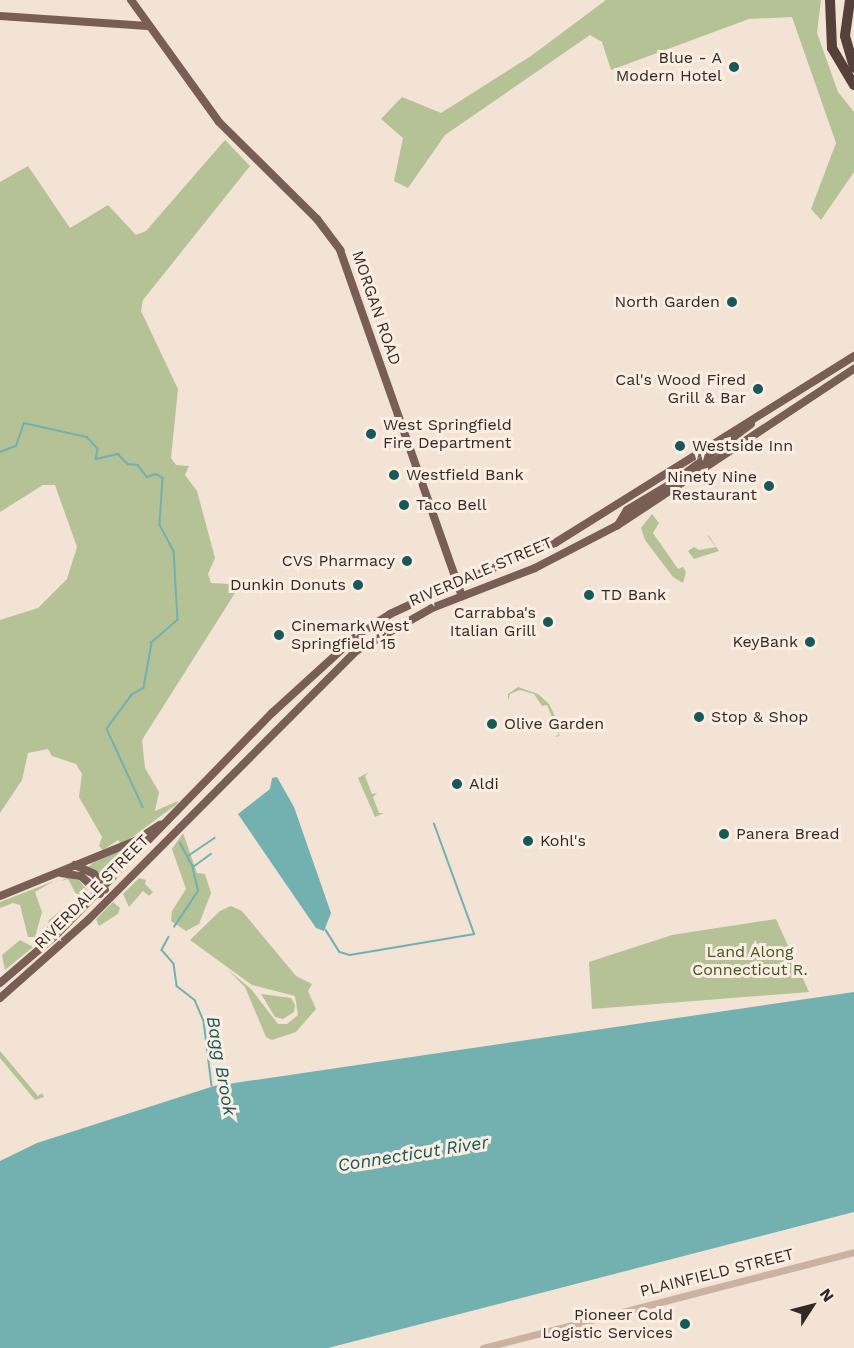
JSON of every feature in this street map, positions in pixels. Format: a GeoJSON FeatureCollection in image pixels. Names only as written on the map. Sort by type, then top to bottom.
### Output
{"type":"FeatureCollection","features":[{"type":"Feature","properties":{"kind":"highway"},"geometry":{"type":"LineString","coordinates":[[830,0],[832,48],[854,85]]}},
{"type":"Feature","properties":{"kind":"highway"},"geometry":{"type":"LineString","coordinates":[[850,0],[846,14],[845,42],[854,68]]}},
{"type":"Feature","properties":{"kind":"highway"},"geometry":{"type":"LineString","coordinates":[[846,14],[846,36],[854,56]]}},
{"type":"Feature","properties":{"kind":"main road","name":"MORGAN ROAD"},"geometry":{"type":"LineString","coordinates":[[131,0],[219,122],[317,219],[340,250],[459,582],[462,596]]}},
{"type":"Feature","properties":{"kind":"main road"},"geometry":{"type":"LineString","coordinates":[[0,16],[148,26]]}},
{"type":"Feature","properties":{"kind":"main road","name":"RIVERDALE STREET"},"geometry":{"type":"LineString","coordinates":[[0,983],[101,889],[288,698],[369,627],[459,582],[535,553],[596,519],[854,356]]}},
{"type":"Feature","properties":{"kind":"main road","name":"RIVERDALE STREET"},"geometry":{"type":"LineString","coordinates":[[0,998],[109,899],[356,651],[396,626],[462,596],[535,568],[618,525],[854,369]]}},
{"type":"Feature","properties":{"kind":"main road"},"geometry":{"type":"LineString","coordinates":[[596,519],[618,525],[627,510],[723,447],[756,420]]}},
{"type":"Feature","properties":{"kind":"main road"},"geometry":{"type":"LineString","coordinates":[[459,582],[472,592]]}},
{"type":"Feature","properties":{"kind":"main road"},"geometry":{"type":"LineString","coordinates":[[252,753],[246,755],[244,749],[279,713],[288,698]]}},
{"type":"Feature","properties":{"kind":"main road"},"geometry":{"type":"LineString","coordinates":[[0,896],[135,841],[175,814]]}},
{"type":"Feature","properties":{"kind":"main road"},"geometry":{"type":"LineString","coordinates":[[75,865],[86,868],[109,899]]}},
{"type":"Feature","properties":{"kind":"main road"},"geometry":{"type":"LineString","coordinates":[[59,873],[81,876],[101,889]]}},
{"type":"Feature","properties":{"kind":"street","name":"PLAINFIELD STREET"},"geometry":{"type":"LineString","coordinates":[[483,1348],[854,1252]]}},
{"type":"Feature","properties":{"kind":"green space"},"geometry":{"type":"Polygon","coordinates":[[[606,0],[821,0],[817,33],[838,92],[854,112],[854,172],[821,220],[811,209],[836,143],[792,17],[749,19],[611,70],[602,42],[590,35],[445,135],[408,188],[394,181],[403,138],[381,119],[402,97],[441,113],[531,56],[606,0]]]}},
{"type":"Feature","properties":{"kind":"green space"},"geometry":{"type":"Polygon","coordinates":[[[225,140],[250,166],[143,300],[141,311],[178,389],[171,458],[176,465],[189,466],[185,475],[197,491],[215,558],[208,574],[211,583],[229,584],[235,593],[142,740],[145,768],[159,792],[155,811],[178,801],[177,804],[127,841],[121,844],[118,840],[103,850],[99,846],[102,837],[79,797],[82,774],[76,764],[52,756],[48,749],[28,753],[22,780],[0,813],[0,620],[38,608],[67,579],[77,547],[55,485],[43,485],[0,512],[0,182],[28,166],[70,228],[108,205],[136,235],[146,231],[225,140]]]}},
{"type":"Feature","properties":{"kind":"green space"},"geometry":{"type":"Polygon","coordinates":[[[652,514],[659,523],[653,533],[678,569],[683,567],[686,572],[683,583],[673,577],[645,540],[641,528],[652,514]]]}},
{"type":"Feature","properties":{"kind":"green space"},"geometry":{"type":"Polygon","coordinates":[[[707,535],[709,536],[719,551],[694,559],[688,551],[694,547],[699,550],[716,547],[707,535]]]}},
{"type":"Feature","properties":{"kind":"green space"},"geometry":{"type":"Polygon","coordinates":[[[518,687],[538,694],[549,704],[560,727],[559,736],[555,737],[559,734],[547,705],[542,706],[534,694],[520,690],[510,694],[508,701],[508,694],[518,687]]]}},
{"type":"Feature","properties":{"kind":"green space"},"geometry":{"type":"Polygon","coordinates":[[[369,772],[365,776],[372,794],[377,793],[373,797],[379,813],[384,813],[375,817],[358,778],[369,772]]]}},
{"type":"Feature","properties":{"kind":"green space"},"geometry":{"type":"Polygon","coordinates":[[[183,833],[197,873],[205,874],[211,893],[199,924],[186,931],[171,921],[172,911],[186,889],[172,849],[183,833]]]}},
{"type":"Feature","properties":{"kind":"green space"},"geometry":{"type":"Polygon","coordinates":[[[138,843],[103,878],[88,867],[94,862],[138,843]]]}},
{"type":"Feature","properties":{"kind":"green space"},"geometry":{"type":"Polygon","coordinates":[[[68,877],[79,880],[88,891],[78,903],[73,903],[78,898],[68,879],[61,881],[68,877]]]}},
{"type":"Feature","properties":{"kind":"green space"},"geometry":{"type":"Polygon","coordinates":[[[139,878],[146,880],[145,884],[153,892],[149,896],[143,891],[129,907],[123,894],[139,878]]]}},
{"type":"Feature","properties":{"kind":"green space"},"geometry":{"type":"Polygon","coordinates":[[[54,881],[35,892],[42,912],[35,937],[28,937],[20,905],[13,903],[0,908],[0,902],[54,881]]]}},
{"type":"Feature","properties":{"kind":"green space"},"geometry":{"type":"Polygon","coordinates":[[[113,902],[120,908],[118,914],[99,926],[96,919],[113,902]]]}},
{"type":"Feature","properties":{"kind":"green space"},"geometry":{"type":"Polygon","coordinates":[[[231,906],[242,911],[296,976],[312,984],[308,991],[316,1009],[296,1032],[272,1040],[266,1037],[245,987],[227,969],[251,989],[278,1024],[287,1024],[298,1015],[295,996],[252,985],[190,940],[220,911],[231,906]]]}},
{"type":"Feature","properties":{"kind":"green space"},"geometry":{"type":"Polygon","coordinates":[[[63,909],[71,911],[44,936],[49,920],[63,909]]]}},
{"type":"Feature","properties":{"kind":"green space","name":"Land Along Connecticut R."},"geometry":{"type":"Polygon","coordinates":[[[776,919],[809,992],[592,1009],[589,962],[672,935],[776,919]]]}},
{"type":"Feature","properties":{"kind":"green space"},"geometry":{"type":"Polygon","coordinates":[[[20,940],[33,947],[5,970],[2,955],[20,940]]]}},
{"type":"Feature","properties":{"kind":"green space"},"geometry":{"type":"Polygon","coordinates":[[[261,994],[291,998],[295,1005],[294,1012],[283,1019],[275,1017],[261,994]]]}},
{"type":"Feature","properties":{"kind":"green space"},"geometry":{"type":"Polygon","coordinates":[[[0,1051],[38,1096],[42,1093],[44,1097],[35,1100],[0,1058],[0,1051]]]}},
{"type":"Feature","properties":{"kind":"water"},"geometry":{"type":"Polygon","coordinates":[[[277,777],[294,807],[331,913],[324,931],[316,928],[238,814],[270,789],[272,778],[277,777]]]}},
{"type":"Feature","properties":{"kind":"water","name":"Connecticut River"},"geometry":{"type":"Polygon","coordinates":[[[854,992],[854,1212],[328,1348],[0,1348],[0,1161],[37,1143],[214,1086],[854,992]]]}},
{"type":"Feature","properties":{"kind":"waterway","name":"Bagg Brook"},"geometry":{"type":"LineString","coordinates":[[0,452],[16,446],[24,423],[87,437],[98,449],[96,459],[118,454],[128,464],[138,465],[147,477],[156,474],[163,478],[160,525],[174,551],[178,620],[152,643],[144,688],[132,695],[107,729],[143,807]]}},
{"type":"Feature","properties":{"kind":"waterway"},"geometry":{"type":"LineString","coordinates":[[326,930],[340,952],[350,955],[474,934],[434,824]]}},
{"type":"Feature","properties":{"kind":"waterway"},"geometry":{"type":"LineString","coordinates":[[188,856],[215,838]]}},
{"type":"Feature","properties":{"kind":"waterway","name":"Bagg Brook"},"geometry":{"type":"LineString","coordinates":[[174,927],[198,891],[192,866],[180,843]]}},
{"type":"Feature","properties":{"kind":"waterway"},"geometry":{"type":"LineString","coordinates":[[193,867],[211,854]]}},
{"type":"Feature","properties":{"kind":"waterway","name":"Bagg Brook"},"geometry":{"type":"LineString","coordinates":[[169,937],[162,950],[174,964],[177,986],[195,1000],[204,1021],[212,1086]]}},
{"type":"Feature","properties":{"kind":"place","name":"Blue - A Modern Hotel"},"geometry":{"type":"Point","coordinates":[734,67]}},
{"type":"Feature","properties":{"kind":"place","name":"North Garden"},"geometry":{"type":"Point","coordinates":[732,302]}},
{"type":"Feature","properties":{"kind":"place","name":"Cal's Wood Fired Grill & Bar"},"geometry":{"type":"Point","coordinates":[758,389]}},
{"type":"Feature","properties":{"kind":"place","name":"West Springfield Fire Department"},"geometry":{"type":"Point","coordinates":[371,434]}},
{"type":"Feature","properties":{"kind":"place","name":"Westside Inn"},"geometry":{"type":"Point","coordinates":[680,446]}},
{"type":"Feature","properties":{"kind":"place","name":"Westfield Bank"},"geometry":{"type":"Point","coordinates":[394,475]}},
{"type":"Feature","properties":{"kind":"place","name":"Ninety Nine Restaurant"},"geometry":{"type":"Point","coordinates":[769,486]}},
{"type":"Feature","properties":{"kind":"place","name":"Taco Bell"},"geometry":{"type":"Point","coordinates":[404,505]}},
{"type":"Feature","properties":{"kind":"place","name":"CVS Pharmacy"},"geometry":{"type":"Point","coordinates":[407,561]}},
{"type":"Feature","properties":{"kind":"place","name":"Dunkin Donuts"},"geometry":{"type":"Point","coordinates":[358,585]}},
{"type":"Feature","properties":{"kind":"place","name":"TD Bank"},"geometry":{"type":"Point","coordinates":[589,595]}},
{"type":"Feature","properties":{"kind":"place","name":"Carrabba's Italian Grill"},"geometry":{"type":"Point","coordinates":[548,622]}},
{"type":"Feature","properties":{"kind":"place","name":"Cinemark West Springfield 15"},"geometry":{"type":"Point","coordinates":[279,635]}},
{"type":"Feature","properties":{"kind":"place","name":"KeyBank"},"geometry":{"type":"Point","coordinates":[810,642]}},
{"type":"Feature","properties":{"kind":"place","name":"Stop & Shop"},"geometry":{"type":"Point","coordinates":[699,717]}},
{"type":"Feature","properties":{"kind":"place","name":"Olive Garden"},"geometry":{"type":"Point","coordinates":[492,724]}},
{"type":"Feature","properties":{"kind":"place","name":"Aldi"},"geometry":{"type":"Point","coordinates":[457,784]}},
{"type":"Feature","properties":{"kind":"place","name":"Panera Bread"},"geometry":{"type":"Point","coordinates":[724,834]}},
{"type":"Feature","properties":{"kind":"place","name":"Kohl's"},"geometry":{"type":"Point","coordinates":[528,841]}},
{"type":"Feature","properties":{"kind":"place","name":"Pioneer Cold Logistic Services"},"geometry":{"type":"Point","coordinates":[685,1324]}}]}
